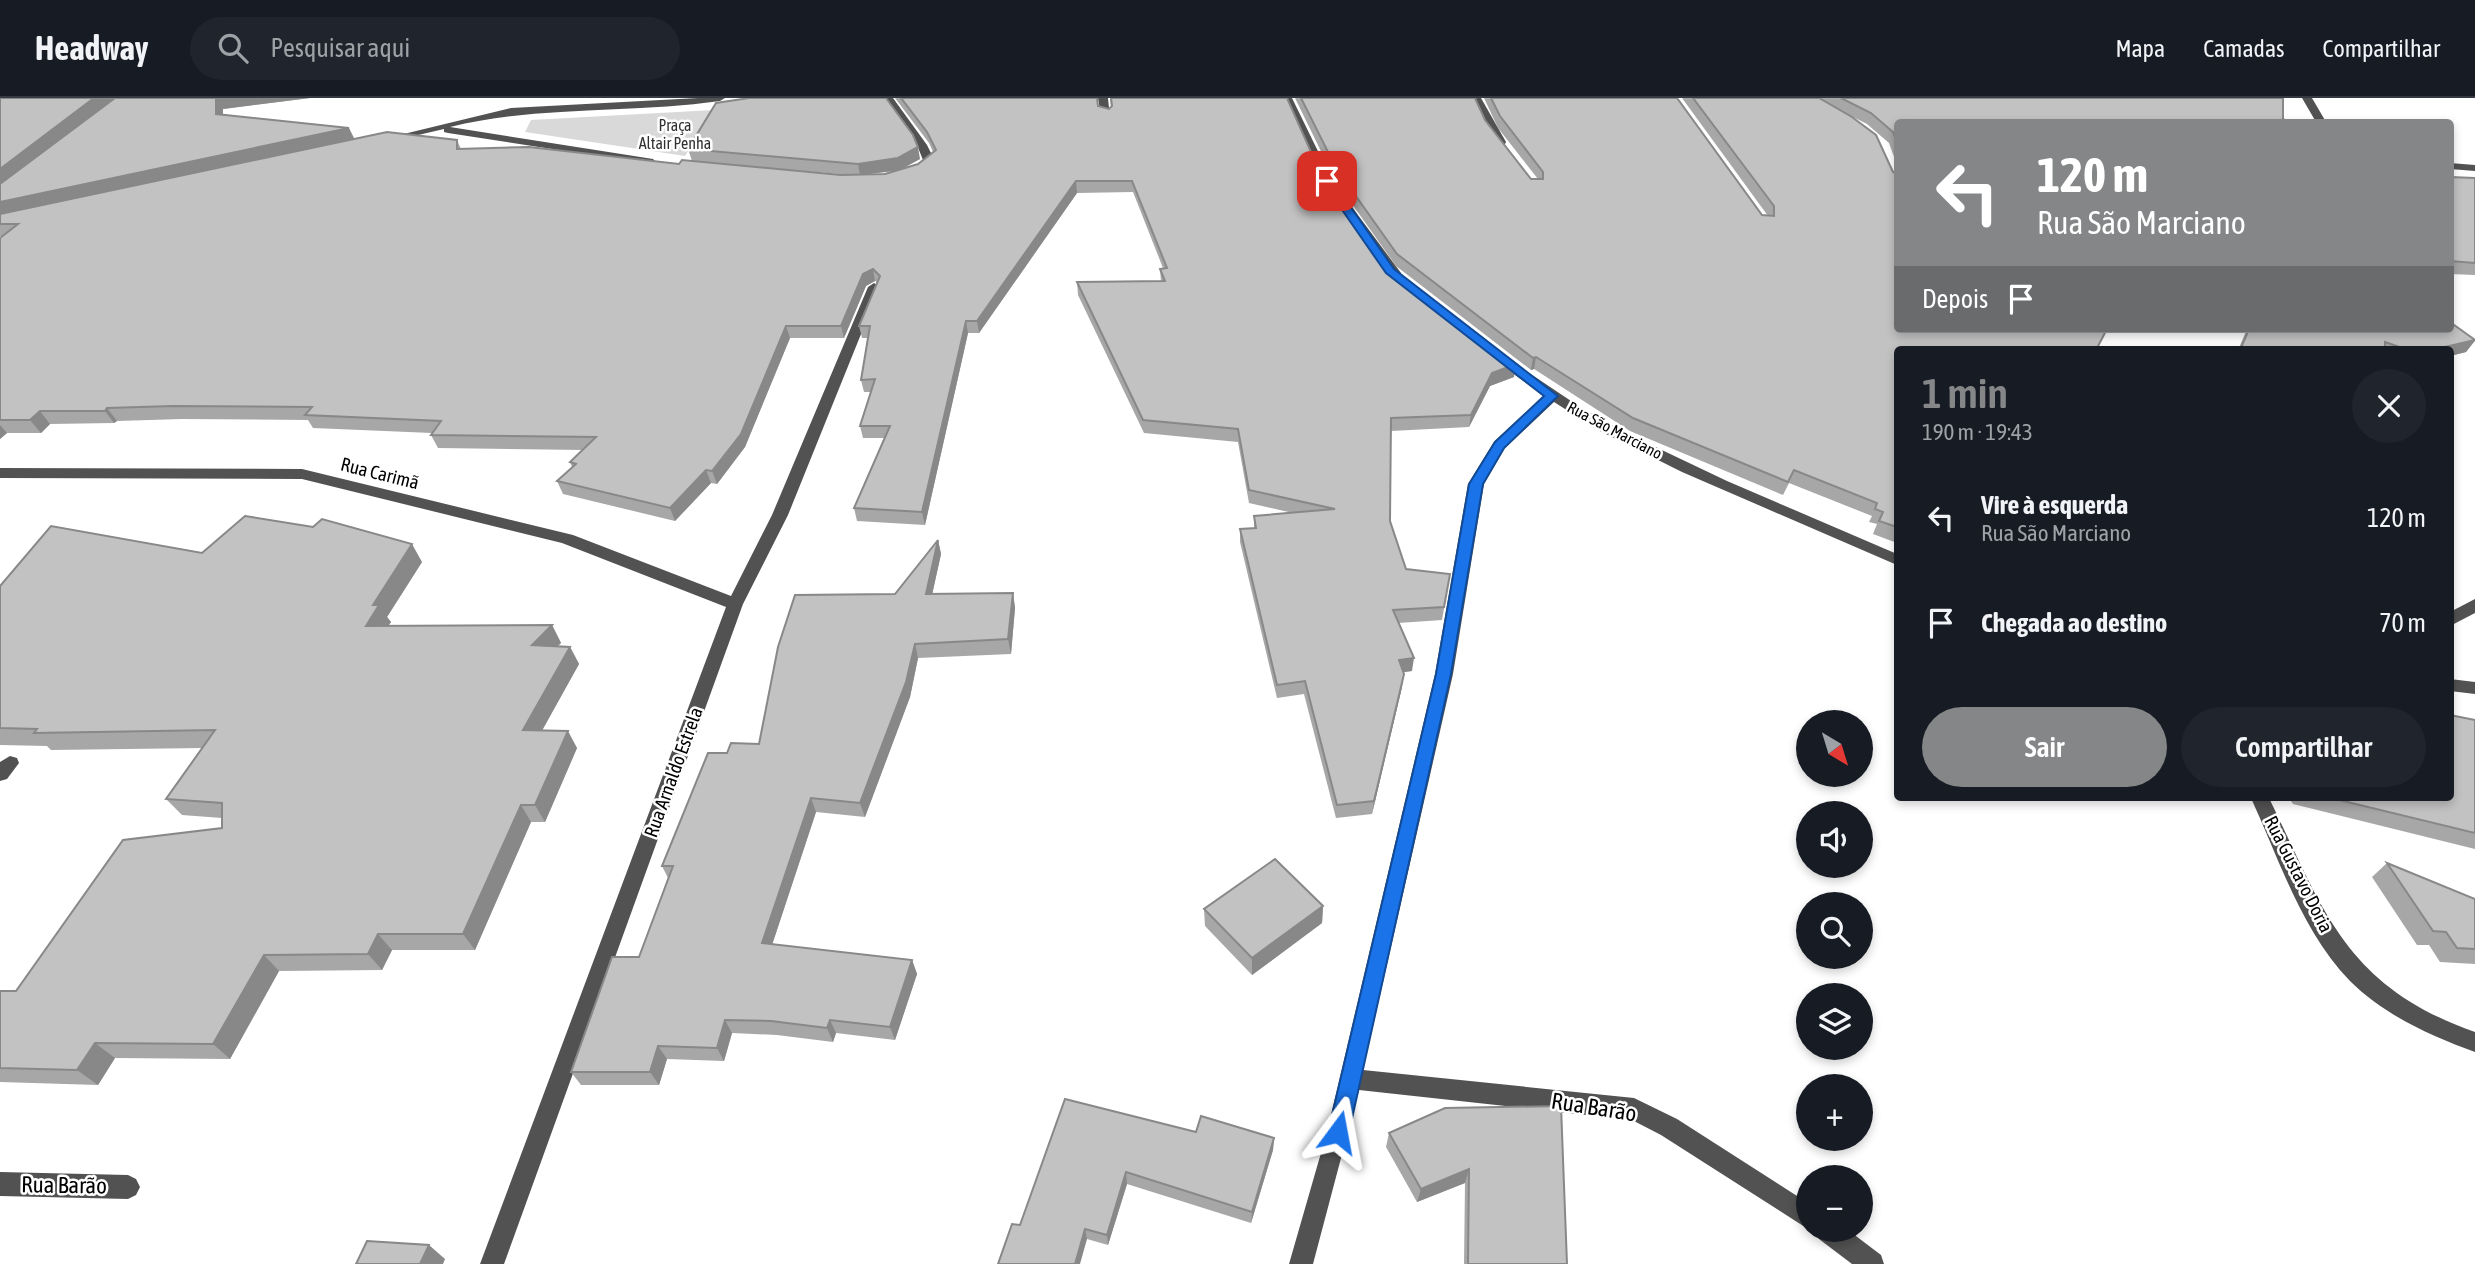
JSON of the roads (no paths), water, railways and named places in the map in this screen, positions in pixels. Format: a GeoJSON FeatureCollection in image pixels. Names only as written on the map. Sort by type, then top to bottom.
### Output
{"type":"FeatureCollection","features":[{"type":"Feature","properties":{"kind":"street"},"geometry":{"type":"LineString","coordinates":[[369,143],[525,109],[594,104],[683,103],[720,98]]}},
{"type":"Feature","properties":{"kind":"street"},"geometry":{"type":"LineString","coordinates":[[888,98],[922,145],[929,161],[919,172],[902,177]]}},
{"type":"Feature","properties":{"kind":"street"},"geometry":{"type":"LineString","coordinates":[[1103,98],[1106,116]]}},
{"type":"Feature","properties":{"kind":"street"},"geometry":{"type":"LineString","coordinates":[[1287,98],[1327,181],[1390,271],[1411,288]]}},
{"type":"Feature","properties":{"kind":"street"},"geometry":{"type":"LineString","coordinates":[[1476,98],[1491,130],[1506,149]]}},
{"type":"Feature","properties":{"kind":"street"},"geometry":{"type":"LineString","coordinates":[[2307,98],[2319,119]]}},
{"type":"Feature","properties":{"kind":"street"},"geometry":{"type":"LineString","coordinates":[[438,128],[657,162]]}},
{"type":"Feature","properties":{"kind":"street"},"geometry":{"type":"LineString","coordinates":[[2454,166],[2475,168]]}},
{"type":"Feature","properties":{"kind":"street","name":"Rua Arnaldo Estrela"},"geometry":{"type":"LineString","coordinates":[[492,1264],[735,604],[780,515],[874,288]]}},
{"type":"Feature","properties":{"kind":"street","name":"Rua São Marciano"},"geometry":{"type":"LineString","coordinates":[[1492,351],[1552,396],[1617,435],[1731,489],[1894,559]]}},
{"type":"Feature","properties":{"kind":"street"},"geometry":{"type":"LineString","coordinates":[[1301,1264],[1351,1079],[1444,674],[1476,484],[1499,445],[1552,396]]}},
{"type":"Feature","properties":{"kind":"street","name":"Rua Carimã"},"geometry":{"type":"LineString","coordinates":[[0,473],[302,474],[567,539],[735,604]]}},
{"type":"Feature","properties":{"kind":"street"},"geometry":{"type":"LineString","coordinates":[[2454,618],[2475,605]]}},
{"type":"Feature","properties":{"kind":"street"},"geometry":{"type":"LineString","coordinates":[[2454,685],[2475,688]]}},
{"type":"Feature","properties":{"kind":"street","name":"Rua Gustavo Doria"},"geometry":{"type":"LineString","coordinates":[[2261,801],[2322,925],[2349,966],[2392,1001],[2450,1034],[2475,1042]]}},
{"type":"Feature","properties":{"kind":"street","name":"Rua Barão"},"geometry":{"type":"LineString","coordinates":[[1351,1079],[1634,1108],[1669,1127],[1796,1209]]}},
{"type":"Feature","properties":{"kind":"street","name":"Rua Barão"},"geometry":{"type":"LineString","coordinates":[[0,1184],[128,1186]]}},
{"type":"Feature","properties":{"kind":"street"},"geometry":{"type":"LineString","coordinates":[[1844,1242],[1872,1264]]}},
{"type":"Feature","properties":{"kind":"park label","name":"Praça Altair Penha"},"geometry":{"type":"Point","coordinates":[675,134]}}]}
